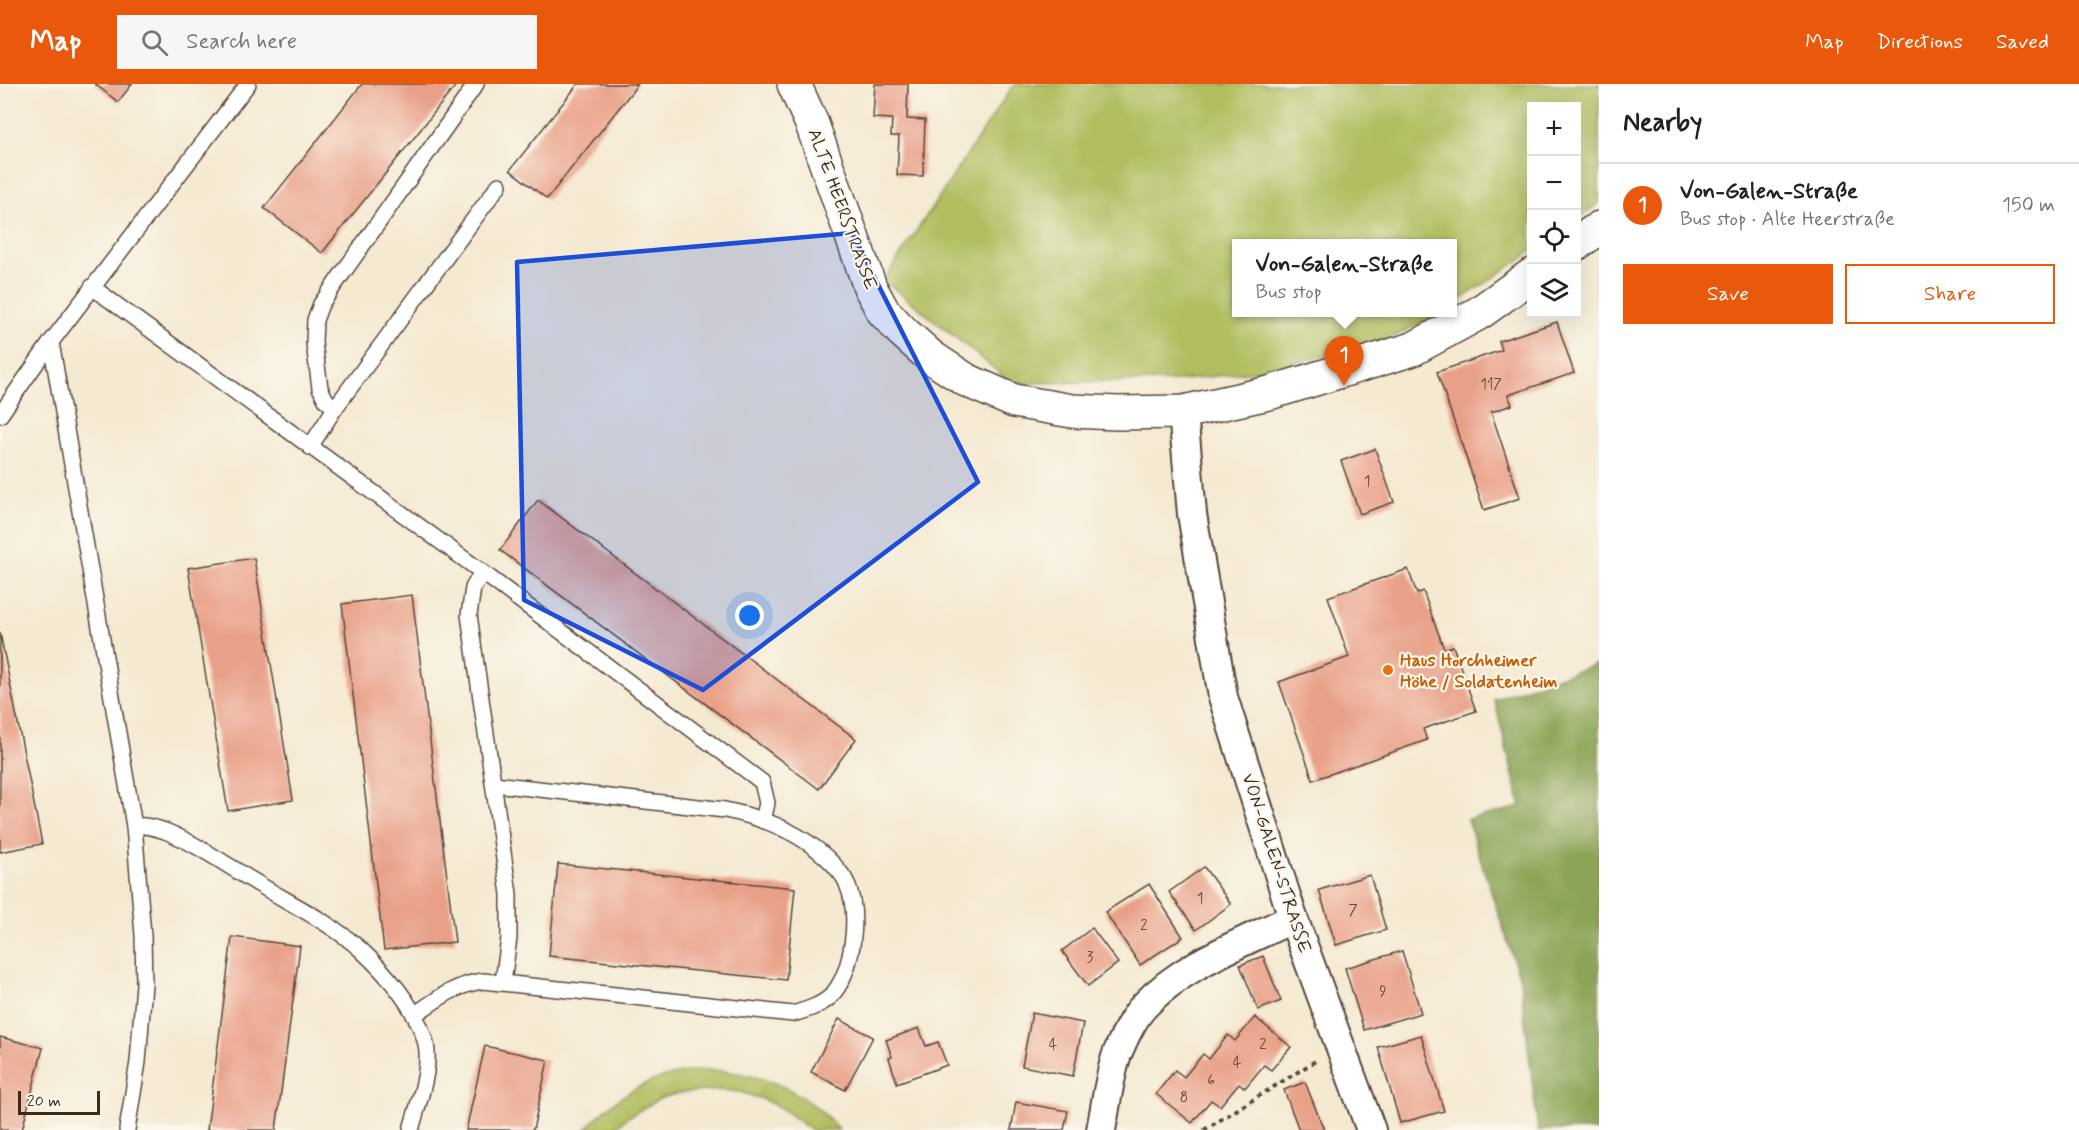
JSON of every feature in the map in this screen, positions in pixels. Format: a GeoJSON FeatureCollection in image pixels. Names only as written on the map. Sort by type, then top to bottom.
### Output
{"type":"FeatureCollection","features":[{"type":"Feature","properties":{"kind":"street","name":"ALTE HEERSTRASSE"},"geometry":{"type":"LineString","coordinates":[[794,84],[812,124],[870,287],[883,311],[931,357],[966,380],[990,392],[1023,403],[1072,411],[1184,412],[1269,393],[1413,349],[1479,313],[1527,279]]}},
{"type":"Feature","properties":{"kind":"street"},"geometry":{"type":"LineString","coordinates":[[1581,241],[1599,228]]}},
{"type":"Feature","properties":{"kind":"street","name":"VON-GALEN-STRASSE"},"geometry":{"type":"LineString","coordinates":[[1184,412],[1192,514],[1223,697],[1293,918],[1371,1130]]}},
{"type":"Feature","properties":{"kind":"street"},"geometry":{"type":"LineString","coordinates":[[1101,1130],[1117,1055],[1128,1030],[1143,1008],[1157,994],[1193,968],[1293,918]]}},
{"type":"Feature","properties":{"kind":"lane"},"geometry":{"type":"LineString","coordinates":[[0,415],[92,287],[248,84]]}},
{"type":"Feature","properties":{"kind":"lane"},"geometry":{"type":"LineString","coordinates":[[335,408],[326,400],[320,388],[314,343],[315,320],[321,304],[476,84]]}},
{"type":"Feature","properties":{"kind":"lane"},"geometry":{"type":"LineString","coordinates":[[310,447],[335,408],[499,185]]}},
{"type":"Feature","properties":{"kind":"lane"},"geometry":{"type":"LineString","coordinates":[[92,287],[483,572],[762,782],[767,804],[763,821]]}},
{"type":"Feature","properties":{"kind":"lane"},"geometry":{"type":"LineString","coordinates":[[51,342],[134,826],[143,935],[144,984],[138,1062],[127,1130]]}},
{"type":"Feature","properties":{"kind":"lane"},"geometry":{"type":"LineString","coordinates":[[483,572],[473,588],[470,615],[509,894],[509,928],[503,982]]}},
{"type":"Feature","properties":{"kind":"lane"},"geometry":{"type":"LineString","coordinates":[[414,1015],[450,990],[466,983],[483,981],[793,1014],[811,1009],[830,997],[842,980],[848,964],[854,921],[853,903],[847,882],[817,850],[780,827],[725,810],[494,784]]}},
{"type":"Feature","properties":{"kind":"lane"},"geometry":{"type":"LineString","coordinates":[[134,826],[146,825],[181,838],[335,930],[381,970],[414,1015],[428,1050],[427,1067],[411,1130]]}},
{"type":"Feature","properties":{"kind":"path"},"geometry":{"type":"LineString","coordinates":[[1204,1130],[1341,1045]]}},
{"type":"Feature","properties":{"kind":"highlighted area"},"geometry":{"type":"Polygon","coordinates":[[[852,233],[978,482],[703,690],[524,600],[517,262],[852,233]]]}},
{"type":"Feature","properties":{"kind":"green space"},"geometry":{"type":"Polygon","coordinates":[[[1014,84],[1599,84],[1599,203],[1581,216],[1581,102],[1527,102],[1527,255],[1457,302],[1457,239],[1232,239],[1232,317],[1433,317],[1379,344],[1263,370],[1176,381],[1012,383],[884,280],[1014,84]]]}},
{"type":"Feature","properties":{"kind":"green space"},"geometry":{"type":"Polygon","coordinates":[[[1599,663],[1599,1130],[1538,1130],[1520,979],[1467,819],[1521,807],[1494,699],[1599,663]]]}},
{"type":"Feature","properties":{"kind":"green space"},"geometry":{"type":"Polygon","coordinates":[[[706,1070],[744,1074],[779,1085],[811,1103],[839,1130],[811,1130],[781,1108],[762,1099],[740,1092],[720,1090],[680,1093],[661,1098],[628,1117],[612,1130],[585,1130],[611,1105],[639,1087],[654,1080],[706,1070]]]}},
{"type":"Feature","properties":{"kind":"building"},"geometry":{"type":"Polygon","coordinates":[[[95,84],[132,84],[118,102],[95,84]]]}},
{"type":"Feature","properties":{"kind":"building"},"geometry":{"type":"Polygon","coordinates":[[[362,84],[457,84],[322,253],[264,208],[362,84]]]}},
{"type":"Feature","properties":{"kind":"building"},"geometry":{"type":"Polygon","coordinates":[[[578,84],[638,84],[547,199],[510,170],[578,84]]]}},
{"type":"Feature","properties":{"kind":"building"},"geometry":{"type":"Polygon","coordinates":[[[875,84],[908,84],[907,119],[925,120],[923,176],[897,175],[899,136],[891,136],[892,119],[873,118],[875,84]]]}},
{"type":"Feature","properties":{"kind":"building"},"geometry":{"type":"Polygon","coordinates":[[[1557,322],[1574,373],[1508,395],[1512,405],[1491,412],[1520,498],[1484,510],[1437,372],[1502,350],[1499,341],[1557,322]]]}},
{"type":"Feature","properties":{"kind":"building"},"geometry":{"type":"Polygon","coordinates":[[[1375,449],[1394,502],[1360,514],[1341,461],[1375,449]]]}},
{"type":"Feature","properties":{"kind":"building"},"geometry":{"type":"Polygon","coordinates":[[[538,500],[856,739],[819,789],[500,550],[538,500]]]}},
{"type":"Feature","properties":{"kind":"building"},"geometry":{"type":"Polygon","coordinates":[[[254,558],[293,800],[228,811],[188,568],[254,558]]]}},
{"type":"Feature","properties":{"kind":"building","name":"Haus Horchheimer Höhe / Soldatenheim"},"geometry":{"type":"Polygon","coordinates":[[[1408,569],[1417,594],[1423,591],[1444,649],[1453,646],[1476,711],[1423,729],[1427,740],[1313,780],[1279,682],[1349,657],[1328,597],[1408,569]]]}},
{"type":"Feature","properties":{"kind":"building"},"geometry":{"type":"Polygon","coordinates":[[[412,595],[455,942],[384,950],[342,604],[412,595]]]}},
{"type":"Feature","properties":{"kind":"building"},"geometry":{"type":"Polygon","coordinates":[[[0,633],[42,844],[0,852],[0,633]]]}},
{"type":"Feature","properties":{"kind":"building"},"geometry":{"type":"Polygon","coordinates":[[[558,864],[795,888],[786,980],[549,956],[558,864]]]}},
{"type":"Feature","properties":{"kind":"building"},"geometry":{"type":"Polygon","coordinates":[[[1204,867],[1231,904],[1196,930],[1169,892],[1204,867]]]}},
{"type":"Feature","properties":{"kind":"building"},"geometry":{"type":"Polygon","coordinates":[[[1370,875],[1386,930],[1336,945],[1319,890],[1370,875]]]}},
{"type":"Feature","properties":{"kind":"building"},"geometry":{"type":"Polygon","coordinates":[[[1149,884],[1183,937],[1140,965],[1105,912],[1149,884]]]}},
{"type":"Feature","properties":{"kind":"building"},"geometry":{"type":"Polygon","coordinates":[[[1092,928],[1118,963],[1088,986],[1062,951],[1092,928]]]}},
{"type":"Feature","properties":{"kind":"building"},"geometry":{"type":"Polygon","coordinates":[[[232,937],[300,946],[276,1130],[207,1130],[232,937]]]}},
{"type":"Feature","properties":{"kind":"building"},"geometry":{"type":"Polygon","coordinates":[[[1402,951],[1421,1013],[1364,1030],[1345,968],[1402,951]]]}},
{"type":"Feature","properties":{"kind":"building"},"geometry":{"type":"Polygon","coordinates":[[[1263,956],[1281,1001],[1258,1010],[1240,965],[1263,956]]]}},
{"type":"Feature","properties":{"kind":"building"},"geometry":{"type":"Polygon","coordinates":[[[1032,1013],[1083,1023],[1073,1076],[1022,1066],[1032,1013]]]}},
{"type":"Feature","properties":{"kind":"building"},"geometry":{"type":"Polygon","coordinates":[[[1255,1017],[1291,1047],[1271,1070],[1264,1065],[1245,1088],[1239,1083],[1220,1106],[1211,1100],[1192,1123],[1156,1094],[1175,1070],[1184,1077],[1203,1054],[1209,1059],[1228,1035],[1235,1041],[1255,1017]]]}},
{"type":"Feature","properties":{"kind":"building"},"geometry":{"type":"Polygon","coordinates":[[[839,1019],[873,1037],[845,1090],[811,1072],[839,1019]]]}},
{"type":"Feature","properties":{"kind":"building"},"geometry":{"type":"Polygon","coordinates":[[[919,1028],[926,1046],[938,1042],[947,1065],[897,1083],[886,1040],[919,1028]]]}},
{"type":"Feature","properties":{"kind":"building"},"geometry":{"type":"Polygon","coordinates":[[[1421,1035],[1444,1111],[1400,1123],[1378,1047],[1421,1035]]]}},
{"type":"Feature","properties":{"kind":"building"},"geometry":{"type":"Polygon","coordinates":[[[0,1037],[43,1048],[22,1130],[0,1130],[0,1037]]]}},
{"type":"Feature","properties":{"kind":"building"},"geometry":{"type":"Polygon","coordinates":[[[485,1046],[548,1060],[533,1130],[466,1130],[485,1046]]]}},
{"type":"Feature","properties":{"kind":"building"},"geometry":{"type":"Polygon","coordinates":[[[1305,1082],[1324,1130],[1299,1130],[1284,1090],[1305,1082]]]}},
{"type":"Feature","properties":{"kind":"building"},"geometry":{"type":"Polygon","coordinates":[[[1016,1102],[1068,1111],[1064,1130],[1011,1130],[1016,1102]]]}},
{"type":"Feature","properties":{"kind":"place","name":"Von-Galen-Straße"},"geometry":{"type":"Point","coordinates":[1344,386]}},
{"type":"Feature","properties":{"kind":"place","name":"Haus Horchheimer Höhe / Soldatenheim"},"geometry":{"type":"Point","coordinates":[1388,670]}}]}
